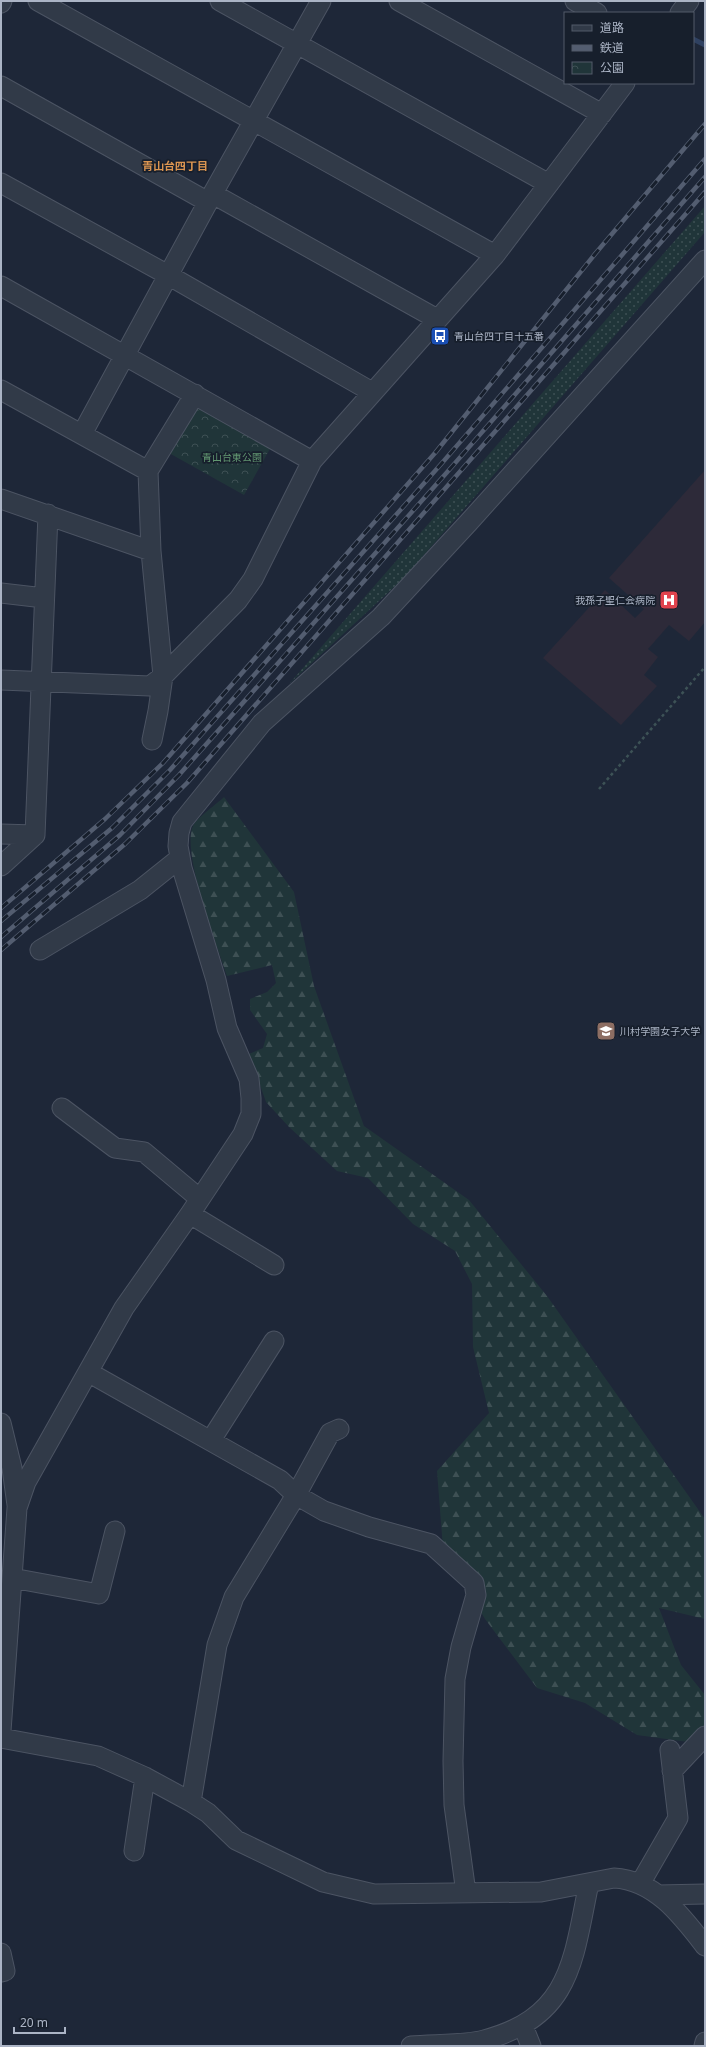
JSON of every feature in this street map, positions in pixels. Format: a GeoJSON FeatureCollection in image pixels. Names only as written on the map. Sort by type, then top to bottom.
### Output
{"type":"FeatureCollection","features":[{"type":"Feature","properties":{"kind":"street"},"geometry":{"type":"LineString","coordinates":[[38,1],[495,255]]}},
{"type":"Feature","properties":{"kind":"street"},"geometry":{"type":"LineString","coordinates":[[220,1],[549,184]]}},
{"type":"Feature","properties":{"kind":"street"},"geometry":{"type":"LineString","coordinates":[[82,434],[210,198],[321,1]]}},
{"type":"Feature","properties":{"kind":"street"},"geometry":{"type":"LineString","coordinates":[[399,1],[602,114]]}},
{"type":"Feature","properties":{"kind":"street"},"geometry":{"type":"LineString","coordinates":[[575,1],[595,12]]}},
{"type":"Feature","properties":{"kind":"street"},"geometry":{"type":"LineString","coordinates":[[681,12],[689,1]]}},
{"type":"Feature","properties":{"kind":"street"},"geometry":{"type":"LineString","coordinates":[[1,680],[150,686],[163,676],[238,600],[253,579],[312,461],[495,255],[625,84]]}},
{"type":"Feature","properties":{"kind":"street"},"geometry":{"type":"LineString","coordinates":[[1,86],[437,319]]}},
{"type":"Feature","properties":{"kind":"street"},"geometry":{"type":"LineString","coordinates":[[1,183],[168,275],[372,392]]}},
{"type":"Feature","properties":{"kind":"street"},"geometry":{"type":"LineString","coordinates":[[1,1730],[17,1508],[26,1482],[124,1308],[243,1134],[251,1114],[252,1098],[248,1079],[227,1028],[216,980],[180,858],[178,833],[182,822],[262,723],[380,617],[469,522],[705,260]]}},
{"type":"Feature","properties":{"kind":"street"},"geometry":{"type":"LineString","coordinates":[[1,286],[312,461]]}},
{"type":"Feature","properties":{"kind":"street"},"geometry":{"type":"LineString","coordinates":[[1,390],[148,471]]}},
{"type":"Feature","properties":{"kind":"street"},"geometry":{"type":"LineString","coordinates":[[152,740],[163,676],[151,551],[148,471],[195,394]]}},
{"type":"Feature","properties":{"kind":"street"},"geometry":{"type":"LineString","coordinates":[[1,499],[48,514],[151,551]]}},
{"type":"Feature","properties":{"kind":"street"},"geometry":{"type":"LineString","coordinates":[[1,866],[35,835],[40,681],[48,514]]}},
{"type":"Feature","properties":{"kind":"street"},"geometry":{"type":"LineString","coordinates":[[1,593],[44,598]]}},
{"type":"Feature","properties":{"kind":"street"},"geometry":{"type":"LineString","coordinates":[[1,834],[35,835]]}},
{"type":"Feature","properties":{"kind":"street"},"geometry":{"type":"LineString","coordinates":[[40,950],[140,890],[180,858]]}},
{"type":"Feature","properties":{"kind":"street"},"geometry":{"type":"LineString","coordinates":[[62,1108],[115,1148],[144,1152],[195,1206],[274,1265]]}},
{"type":"Feature","properties":{"kind":"street"},"geometry":{"type":"LineString","coordinates":[[211,1440],[274,1341]]}},
{"type":"Feature","properties":{"kind":"street"},"geometry":{"type":"LineString","coordinates":[[88,1372],[280,1480],[296,1496],[324,1511],[369,1527],[431,1544],[474,1583],[476,1595],[460,1647],[455,1679],[453,1761],[454,1805],[466,1892]]}},
{"type":"Feature","properties":{"kind":"street"},"geometry":{"type":"LineString","coordinates":[[1,1423],[12,1468],[8,1488],[17,1508]]}},
{"type":"Feature","properties":{"kind":"street"},"geometry":{"type":"LineString","coordinates":[[191,1802],[217,1645],[224,1622],[234,1597],[296,1496],[330,1433],[339,1429]]}},
{"type":"Feature","properties":{"kind":"street"},"geometry":{"type":"LineString","coordinates":[[12,1578],[99,1594],[115,1531]]}},
{"type":"Feature","properties":{"kind":"street"},"geometry":{"type":"LineString","coordinates":[[672,1771],[705,1736]]}},
{"type":"Feature","properties":{"kind":"street"},"geometry":{"type":"LineString","coordinates":[[1,1738],[98,1756],[145,1777],[208,1813],[236,1840],[323,1882],[374,1894],[541,1892],[614,1878],[627,1878],[640,1884],[670,1904],[705,1946]]}},
{"type":"Feature","properties":{"kind":"street"},"geometry":{"type":"LineString","coordinates":[[640,1884],[678,1818],[670,1750]]}},
{"type":"Feature","properties":{"kind":"street"},"geometry":{"type":"LineString","coordinates":[[134,1851],[145,1777]]}},
{"type":"Feature","properties":{"kind":"street"},"geometry":{"type":"LineString","coordinates":[[412,2046],[484,2041],[523,2026],[549,2005],[571,1967],[589,1883]]}},
{"type":"Feature","properties":{"kind":"street"},"geometry":{"type":"LineString","coordinates":[[658,1895],[705,1894]]}},
{"type":"Feature","properties":{"kind":"street"},"geometry":{"type":"LineString","coordinates":[[1,1953],[5,1971],[1,1972]]}},
{"type":"Feature","properties":{"kind":"street"},"geometry":{"type":"LineString","coordinates":[[523,2026],[531,2046]]}},
{"type":"Feature","properties":{"kind":"street"},"geometry":{"type":"LineString","coordinates":[[704,2046],[705,2042]]}},
{"type":"Feature","properties":{"kind":"path"},"geometry":{"type":"LineString","coordinates":[[599,789],[705,667]]}},
{"type":"Feature","properties":{"kind":"shaded area","name":"我孫子聖仁会病院"},"geometry":{"type":"Polygon","coordinates":[[[705,470],[705,622],[689,641],[669,625],[648,649],[658,657],[644,675],[657,686],[621,725],[543,658],[605,590],[635,618],[644,609],[609,578],[705,470]]]}},
{"type":"Feature","properties":{"kind":"green space"},"geometry":{"type":"Polygon","coordinates":[[[705,206],[705,232],[404,578],[289,684],[705,206]]]}},
{"type":"Feature","properties":{"kind":"green space","name":"青山台東公園"},"geometry":{"type":"Polygon","coordinates":[[[201,407],[271,447],[244,495],[169,453],[194,410],[201,407]]]}},
{"type":"Feature","properties":{"kind":"green space"},"geometry":{"type":"Polygon","coordinates":[[[224,797],[294,892],[314,986],[364,1126],[469,1200],[547,1296],[705,1519],[705,1619],[659,1608],[681,1665],[705,1695],[705,1740],[703,1744],[637,1735],[585,1703],[537,1688],[485,1619],[443,1548],[437,1471],[489,1413],[473,1347],[472,1284],[455,1251],[413,1224],[368,1178],[337,1171],[289,1127],[266,1102],[249,1054],[263,1048],[267,1034],[250,1010],[250,999],[267,992],[276,983],[272,965],[227,976],[202,899],[192,856],[191,839],[193,826],[202,815],[224,797]]]}},
{"type":"Feature","properties":{"kind":"waterway"},"geometry":{"type":"LineString","coordinates":[[694,40],[705,45]]}},
{"type":"Feature","properties":{"kind":"railway"},"geometry":{"type":"LineString","coordinates":[[1,908],[105,819],[163,763],[435,453],[595,254],[705,124]]}},
{"type":"Feature","properties":{"kind":"railway"},"geometry":{"type":"LineString","coordinates":[[1,921],[112,828],[170,770],[442,463],[705,159]]}},
{"type":"Feature","properties":{"kind":"railway"},"geometry":{"type":"LineString","coordinates":[[1,937],[120,835],[179,775],[449,470],[705,177]]}},
{"type":"Feature","properties":{"kind":"railway"},"geometry":{"type":"LineString","coordinates":[[1,950],[125,844],[187,783],[705,192]]}},
{"type":"Feature","properties":{"kind":"place","name":"青山台四丁目十五番"},"geometry":{"type":"Point","coordinates":[440,336]}},
{"type":"Feature","properties":{"kind":"place","name":"我孫子聖仁会病院"},"geometry":{"type":"Point","coordinates":[669,600]}},
{"type":"Feature","properties":{"kind":"place","name":"川村学園女子大学"},"geometry":{"type":"Point","coordinates":[606,1031]}},
{"type":"Feature","properties":{"kind":"district","name":"青山台四丁目"},"geometry":{"type":"Point","coordinates":[175,166]}}]}
